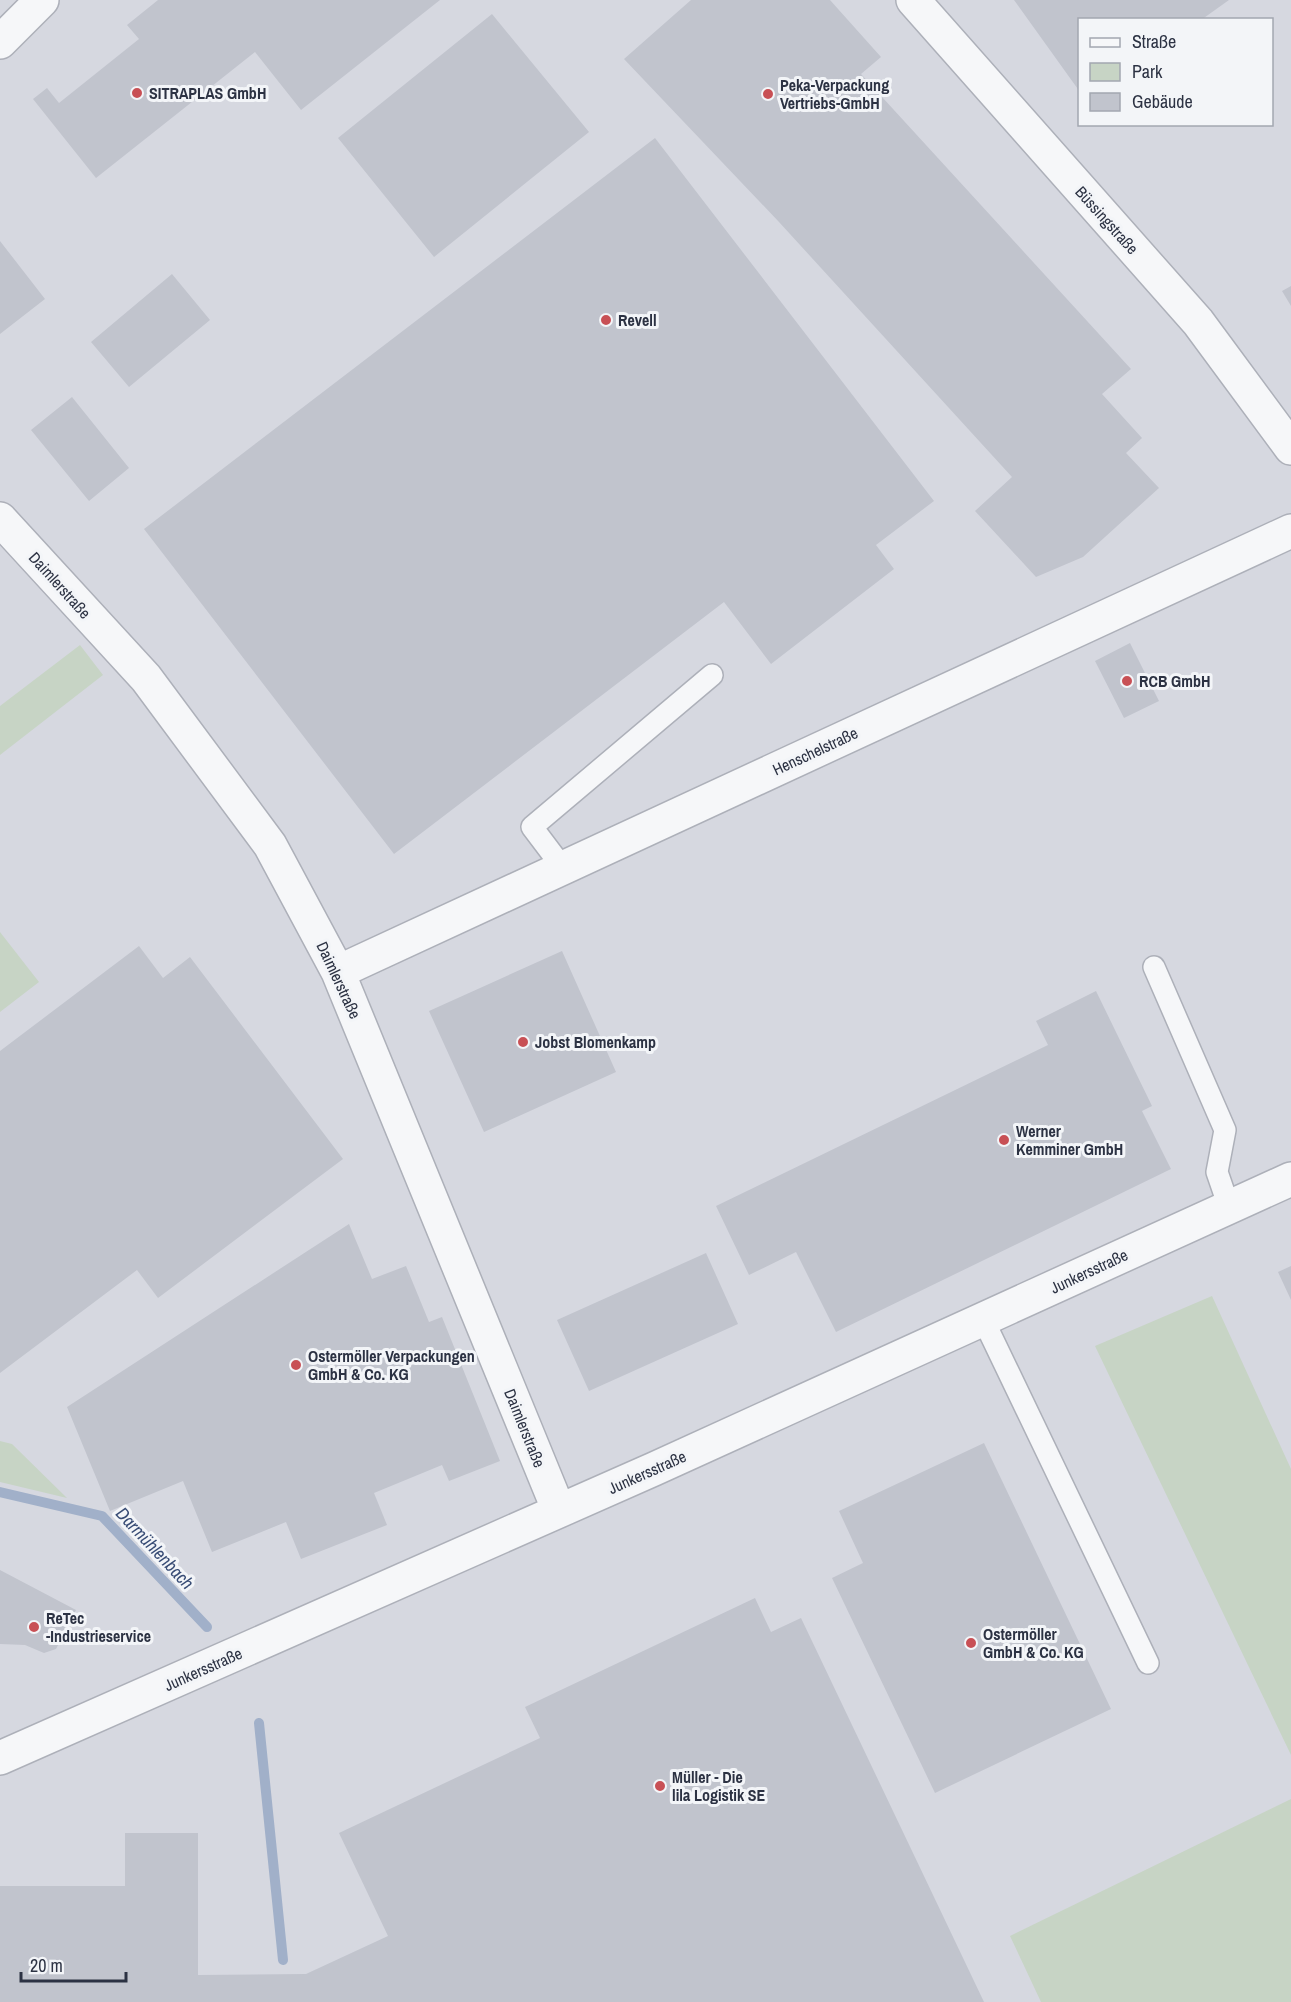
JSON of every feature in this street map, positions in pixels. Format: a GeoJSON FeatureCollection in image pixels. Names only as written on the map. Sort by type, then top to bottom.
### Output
{"type":"FeatureCollection","features":[{"type":"Feature","properties":{"kind":"street"},"geometry":{"type":"LineString","coordinates":[[0,42],[42,0]]}},
{"type":"Feature","properties":{"kind":"street","name":"Büssingstraße"},"geometry":{"type":"LineString","coordinates":[[913,0],[1198,322],[1291,448]]}},
{"type":"Feature","properties":{"kind":"street","name":"Daimlerstraße"},"geometry":{"type":"LineString","coordinates":[[0,519],[146,678],[270,845],[338,972],[559,1511]]}},
{"type":"Feature","properties":{"kind":"street","name":"Henschelstraße"},"geometry":{"type":"LineString","coordinates":[[338,972],[1291,531]]}},
{"type":"Feature","properties":{"kind":"street","name":"Junkersstraße"},"geometry":{"type":"LineString","coordinates":[[0,1758],[559,1511],[1291,1179]]}},
{"type":"Feature","properties":{"kind":"lane"},"geometry":{"type":"LineString","coordinates":[[563,868],[532,827],[712,675]]}},
{"type":"Feature","properties":{"kind":"lane"},"geometry":{"type":"LineString","coordinates":[[1154,967],[1225,1130],[1217,1172],[1228,1207]]}},
{"type":"Feature","properties":{"kind":"lane"},"geometry":{"type":"LineString","coordinates":[[983,1319],[1148,1663]]}},
{"type":"Feature","properties":{"kind":"shaded area"},"geometry":{"type":"Polygon","coordinates":[[[0,0],[1291,0],[1291,2002],[0,2002],[0,0]]]}},
{"type":"Feature","properties":{"kind":"green space"},"geometry":{"type":"Polygon","coordinates":[[[80,645],[103,675],[0,755],[0,706],[80,645]]]}},
{"type":"Feature","properties":{"kind":"green space"},"geometry":{"type":"Polygon","coordinates":[[[0,932],[39,982],[0,1012],[0,932]]]}},
{"type":"Feature","properties":{"kind":"green space"},"geometry":{"type":"Polygon","coordinates":[[[1212,1296],[1291,1469],[1291,1755],[1095,1346],[1212,1296]]]}},
{"type":"Feature","properties":{"kind":"green space"},"geometry":{"type":"Polygon","coordinates":[[[0,1441],[12,1444],[67,1498],[0,1482],[0,1441]]]}},
{"type":"Feature","properties":{"kind":"green space"},"geometry":{"type":"Polygon","coordinates":[[[1291,1799],[1291,2002],[1041,2002],[1010,1936],[1291,1799]]]}},
{"type":"Feature","properties":{"kind":"building","name":"SITRAPLAS GmbH"},"geometry":{"type":"Polygon","coordinates":[[[158,0],[440,0],[301,110],[255,52],[96,178],[33,99],[47,88],[59,103],[139,39],[127,25],[158,0]]]}},
{"type":"Feature","properties":{"kind":"building"},"geometry":{"type":"Polygon","coordinates":[[[691,0],[830,0],[881,57],[861,74],[1131,369],[1102,394],[1142,438],[1126,453],[1159,488],[1083,557],[1036,577],[975,511],[1012,477],[779,222],[624,59],[691,0]]]}},
{"type":"Feature","properties":{"kind":"building"},"geometry":{"type":"Polygon","coordinates":[[[1014,0],[1229,0],[1204,18],[1078,18],[1078,89],[1014,0]]]}},
{"type":"Feature","properties":{"kind":"building"},"geometry":{"type":"Polygon","coordinates":[[[492,14],[589,132],[434,257],[338,138],[492,14]]]}},
{"type":"Feature","properties":{"kind":"building","name":"Revell"},"geometry":{"type":"Polygon","coordinates":[[[655,138],[934,501],[876,545],[894,569],[771,664],[724,602],[394,854],[144,529],[655,138]]]}},
{"type":"Feature","properties":{"kind":"building"},"geometry":{"type":"Polygon","coordinates":[[[0,241],[45,299],[0,334],[0,241]]]}},
{"type":"Feature","properties":{"kind":"building"},"geometry":{"type":"Polygon","coordinates":[[[172,274],[210,320],[129,387],[91,342],[172,274]]]}},
{"type":"Feature","properties":{"kind":"building"},"geometry":{"type":"Polygon","coordinates":[[[1291,286],[1291,306],[1282,291],[1291,286]]]}},
{"type":"Feature","properties":{"kind":"building"},"geometry":{"type":"Polygon","coordinates":[[[72,397],[129,468],[89,501],[31,430],[72,397]]]}},
{"type":"Feature","properties":{"kind":"building","name":"RCB GmbH"},"geometry":{"type":"Polygon","coordinates":[[[1130,643],[1159,701],[1124,718],[1095,661],[1130,643]]]}},
{"type":"Feature","properties":{"kind":"building"},"geometry":{"type":"Polygon","coordinates":[[[139,946],[163,978],[190,957],[343,1159],[158,1298],[137,1270],[0,1373],[0,1051],[139,946]]]}},
{"type":"Feature","properties":{"kind":"building","name":"Jobst Blomenkamp"},"geometry":{"type":"Polygon","coordinates":[[[562,951],[616,1072],[484,1132],[429,1011],[562,951]]]}},
{"type":"Feature","properties":{"kind":"building","name":"Werner Kemminer GmbH"},"geometry":{"type":"Polygon","coordinates":[[[1096,991],[1152,1106],[1142,1111],[1171,1169],[836,1332],[796,1252],[749,1275],[716,1206],[1048,1045],[1036,1021],[1096,991]]]}},
{"type":"Feature","properties":{"kind":"building","name":"Ostermöller Verpackungen GmbH & Co. KG"},"geometry":{"type":"Polygon","coordinates":[[[349,1224],[372,1279],[406,1266],[429,1322],[442,1317],[500,1461],[449,1481],[442,1465],[374,1493],[387,1525],[301,1559],[286,1522],[212,1552],[183,1481],[110,1511],[67,1407],[349,1224]]]}},
{"type":"Feature","properties":{"kind":"building"},"geometry":{"type":"Polygon","coordinates":[[[706,1253],[738,1324],[589,1391],[557,1320],[706,1253]]]}},
{"type":"Feature","properties":{"kind":"building"},"geometry":{"type":"Polygon","coordinates":[[[1291,1266],[1291,1300],[1278,1272],[1291,1266]]]}},
{"type":"Feature","properties":{"kind":"building","name":"Ostermöller GmbH & Co. KG"},"geometry":{"type":"Polygon","coordinates":[[[984,1443],[1111,1709],[935,1793],[832,1578],[863,1563],[839,1511],[984,1443]]]}},
{"type":"Feature","properties":{"kind":"building","name":"ReTec -Industrieservice"},"geometry":{"type":"Polygon","coordinates":[[[0,1570],[76,1610],[56,1649],[44,1653],[25,1645],[0,1644],[0,1570]]]}},
{"type":"Feature","properties":{"kind":"building","name":"Müller - Die lila Logistik SE"},"geometry":{"type":"Polygon","coordinates":[[[755,1598],[771,1632],[801,1618],[984,2002],[0,2002],[0,1886],[125,1886],[125,1833],[198,1833],[198,1975],[306,1974],[388,1936],[339,1833],[540,1738],[525,1707],[755,1598]]]}},
{"type":"Feature","properties":{"kind":"waterway","name":"Darmühlenbach"},"geometry":{"type":"LineString","coordinates":[[0,1492],[102,1516],[207,1627]]}},
{"type":"Feature","properties":{"kind":"waterway","name":"Darmühlenbach"},"geometry":{"type":"LineString","coordinates":[[259,1723],[283,1960]]}},
{"type":"Feature","properties":{"kind":"place","name":"SITRAPLAS GmbH"},"geometry":{"type":"Point","coordinates":[137,93]}},
{"type":"Feature","properties":{"kind":"place","name":"Peka-Verpackung Vertriebs-GmbH"},"geometry":{"type":"Point","coordinates":[768,94]}},
{"type":"Feature","properties":{"kind":"place","name":"Revell"},"geometry":{"type":"Point","coordinates":[606,320]}},
{"type":"Feature","properties":{"kind":"place","name":"RCB GmbH"},"geometry":{"type":"Point","coordinates":[1127,681]}},
{"type":"Feature","properties":{"kind":"place","name":"Jobst Blomenkamp"},"geometry":{"type":"Point","coordinates":[523,1042]}},
{"type":"Feature","properties":{"kind":"place","name":"Werner Kemminer GmbH"},"geometry":{"type":"Point","coordinates":[1004,1140]}},
{"type":"Feature","properties":{"kind":"place","name":"Ostermöller Verpackungen GmbH & Co. KG"},"geometry":{"type":"Point","coordinates":[296,1365]}},
{"type":"Feature","properties":{"kind":"place","name":"ReTec -Industrieservice"},"geometry":{"type":"Point","coordinates":[34,1627]}},
{"type":"Feature","properties":{"kind":"place","name":"Ostermöller GmbH & Co. KG"},"geometry":{"type":"Point","coordinates":[971,1643]}},
{"type":"Feature","properties":{"kind":"place","name":"Müller - Die lila Logistik SE"},"geometry":{"type":"Point","coordinates":[660,1786]}}]}
